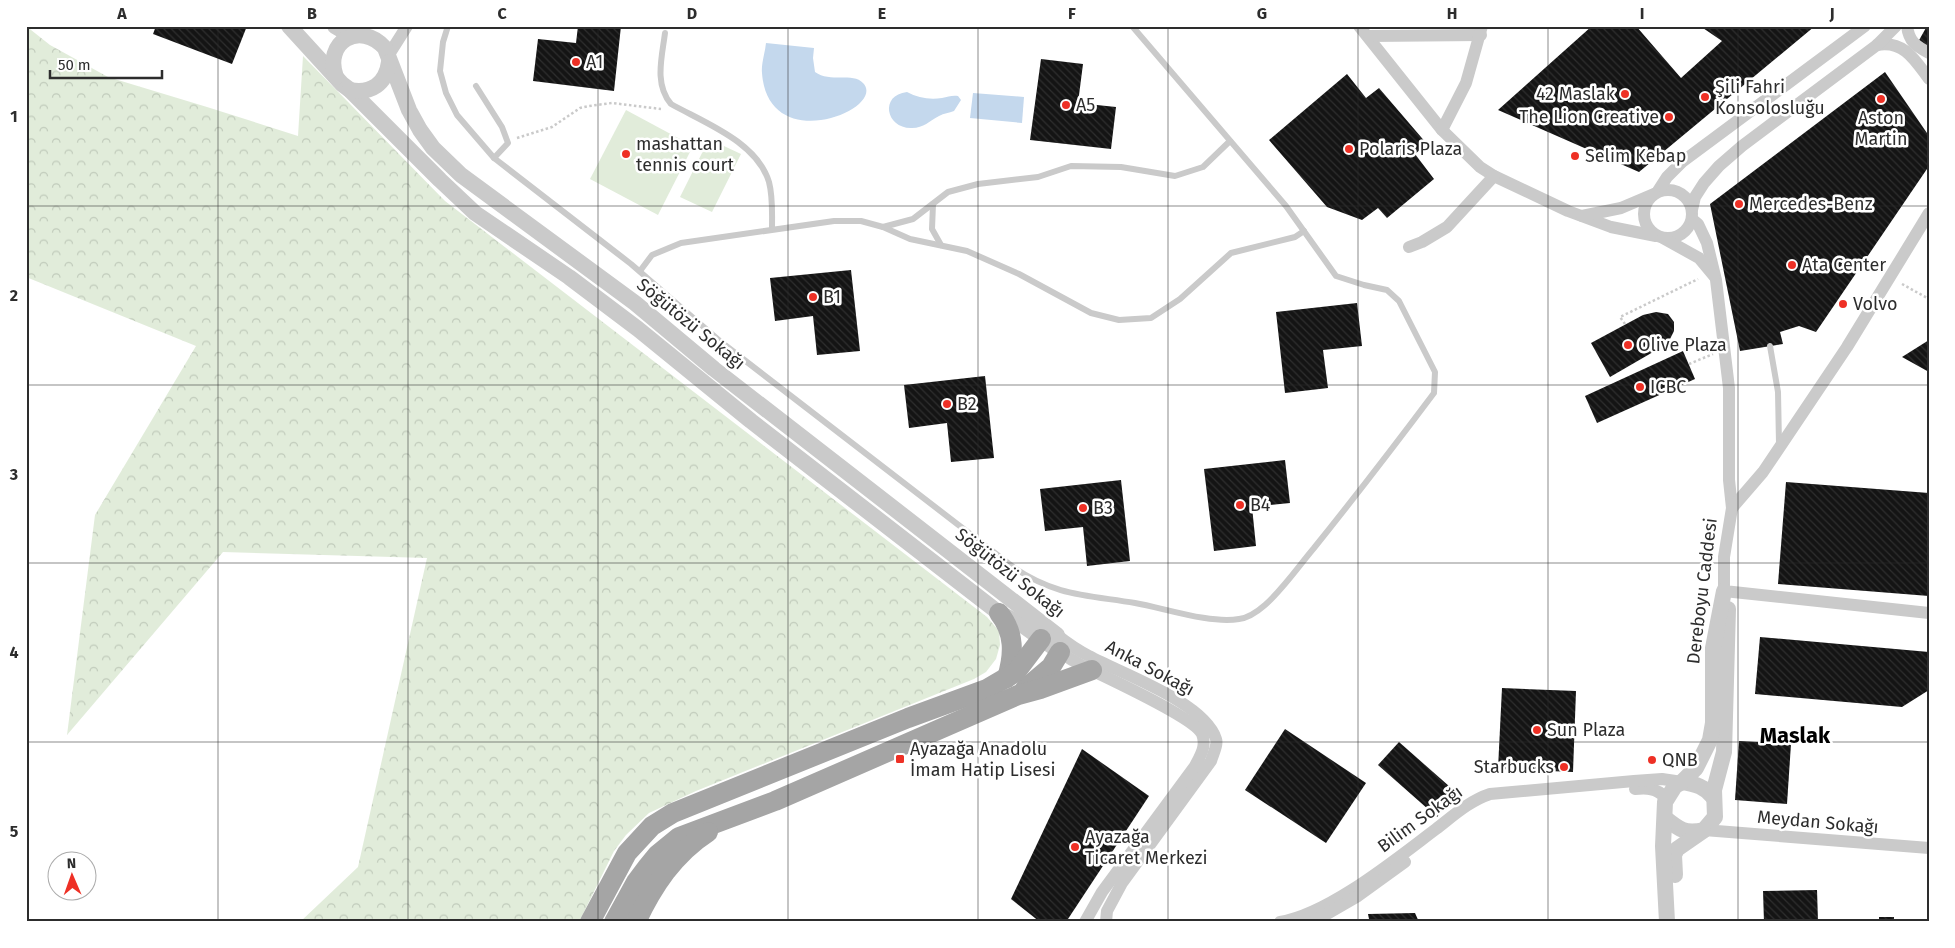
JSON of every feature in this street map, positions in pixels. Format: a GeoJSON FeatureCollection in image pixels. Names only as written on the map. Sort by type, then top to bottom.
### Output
{"type":"FeatureCollection","features":[{"type":"Feature","properties":{"kind":"main road"},"geometry":{"type":"LineString","coordinates":[[999,613],[1010,628],[1012,638],[1012,686]]}},
{"type":"Feature","properties":{"kind":"main road"},"geometry":{"type":"LineString","coordinates":[[614,922],[636,882],[667,845],[690,831],[726,820],[775,801],[1012,686],[1023,663],[1053,642]]}},
{"type":"Feature","properties":{"kind":"main road"},"geometry":{"type":"LineString","coordinates":[[590,922],[627,852],[652,826],[673,813],[908,718],[987,689],[1012,686],[1040,689],[1092,670]]}},
{"type":"Feature","properties":{"kind":"main road"},"geometry":{"type":"LineString","coordinates":[[636,922],[653,890],[672,863],[704,834],[726,820]]}},
{"type":"Feature","properties":{"kind":"street"},"geometry":{"type":"LineString","coordinates":[[289,26],[342,84],[475,213],[569,277],[630,323],[751,421],[999,613],[1053,642]]}},
{"type":"Feature","properties":{"kind":"street","name":"Söğütözü Sokağı"},"geometry":{"type":"LineString","coordinates":[[334,26],[359,32],[379,42],[388,59],[408,110],[420,130],[433,148],[461,175],[634,303],[1053,642]]}},
{"type":"Feature","properties":{"kind":"street"},"geometry":{"type":"LineString","coordinates":[[350,90],[359,92],[368,90],[384,80],[388,59],[407,26]]}},
{"type":"Feature","properties":{"kind":"street"},"geometry":{"type":"LineString","coordinates":[[1359,26],[1369,36],[1442,130],[1480,167],[1494,176],[1568,211],[1610,227],[1660,237],[1678,236],[1689,226],[1695,197],[1719,166],[1742,146],[1877,45],[1896,26]]}},
{"type":"Feature","properties":{"kind":"street"},"geometry":{"type":"LineString","coordinates":[[1714,276],[1699,258],[1650,230],[1645,224],[1643,216],[1644,207],[1648,200],[1682,162],[1865,26]]}},
{"type":"Feature","properties":{"kind":"street"},"geometry":{"type":"LineString","coordinates":[[1907,26],[1909,39],[1916,46],[1929,53]]}},
{"type":"Feature","properties":{"kind":"street"},"geometry":{"type":"LineString","coordinates":[[1369,36],[1482,31],[1466,83],[1442,130]]}},
{"type":"Feature","properties":{"kind":"street"},"geometry":{"type":"LineString","coordinates":[[336,77],[332,61],[334,52],[345,40],[359,32]]}},
{"type":"Feature","properties":{"kind":"street"},"geometry":{"type":"LineString","coordinates":[[1877,45],[1886,43],[1898,45],[1904,49],[1929,79]]}},
{"type":"Feature","properties":{"kind":"street"},"geometry":{"type":"LineString","coordinates":[[1409,247],[1448,227],[1494,176]]}},
{"type":"Feature","properties":{"kind":"street"},"geometry":{"type":"LineString","coordinates":[[1582,216],[1621,208],[1656,193],[1672,190],[1679,192],[1685,197],[1692,214]]}},
{"type":"Feature","properties":{"kind":"street"},"geometry":{"type":"LineString","coordinates":[[1732,508],[1763,472],[1847,347],[1929,213]]}},
{"type":"Feature","properties":{"kind":"street","name":"Dereboyu Caddesi"},"geometry":{"type":"LineString","coordinates":[[1665,810],[1676,786],[1696,768],[1710,740],[1713,723],[1713,648],[1724,591],[1724,557],[1732,508],[1729,480],[1729,388],[1714,276],[1707,244],[1692,214]]}},
{"type":"Feature","properties":{"kind":"street"},"geometry":{"type":"LineString","coordinates":[[1713,797],[1724,752],[1728,606],[1724,591],[1929,613]]}},
{"type":"Feature","properties":{"kind":"street","name":"Anka Sokağı"},"geometry":{"type":"LineString","coordinates":[[1053,642],[1092,670],[1185,719],[1201,732],[1204,742],[1203,750],[1195,766],[1102,892],[1085,922]]}},
{"type":"Feature","properties":{"kind":"street","name":"Anka Sokağı"},"geometry":{"type":"LineString","coordinates":[[1053,642],[1071,647],[1140,680],[1196,712],[1211,727],[1217,741],[1211,761],[1122,882],[1107,911],[1106,922]]}},
{"type":"Feature","properties":{"kind":"street","name":"Bilim Sokağı"},"geometry":{"type":"LineString","coordinates":[[1280,922],[1303,915],[1334,900],[1395,859],[1466,806],[1490,794],[1662,779],[1682,782]]}},
{"type":"Feature","properties":{"kind":"street"},"geometry":{"type":"LineString","coordinates":[[1678,922],[1674,855],[1677,849],[1704,830],[1715,817],[1716,807],[1713,797],[1707,790],[1682,782]]}},
{"type":"Feature","properties":{"kind":"street","name":"Bilim Sokağı"},"geometry":{"type":"LineString","coordinates":[[1312,922],[1358,896],[1482,805],[1496,801],[1650,788],[1660,792],[1665,797],[1665,810]]}},
{"type":"Feature","properties":{"kind":"street"},"geometry":{"type":"LineString","coordinates":[[1665,810],[1683,831],[1704,830]]}},
{"type":"Feature","properties":{"kind":"street"},"geometry":{"type":"LineString","coordinates":[[1665,810],[1663,846],[1667,922]]}},
{"type":"Feature","properties":{"kind":"street","name":"Meydan Sokağı"},"geometry":{"type":"LineString","coordinates":[[1704,830],[1929,848]]}},
{"type":"Feature","properties":{"kind":"lane"},"geometry":{"type":"LineString","coordinates":[[448,26],[443,42],[440,71],[446,93],[456,115],[494,158],[640,271],[721,342],[1029,578],[1068,593],[1148,605],[1209,619],[1231,620],[1249,616],[1273,597],[1346,508],[1434,393],[1435,372],[1399,300],[1387,290],[1364,286],[1336,276],[1286,206],[1132,26]]}},
{"type":"Feature","properties":{"kind":"lane"},"geometry":{"type":"LineString","coordinates":[[665,34],[660,82],[662,91],[671,104],[740,142],[752,154],[761,166],[768,182],[772,199],[772,229]]}},
{"type":"Feature","properties":{"kind":"lane"},"geometry":{"type":"LineString","coordinates":[[476,86],[502,127],[508,143],[494,158]]}},
{"type":"Feature","properties":{"kind":"lane"},"geometry":{"type":"LineString","coordinates":[[883,227],[914,219],[948,192],[978,184],[1038,177],[1071,166],[1121,167],[1175,176],[1203,167],[1230,141]]}},
{"type":"Feature","properties":{"kind":"lane"},"geometry":{"type":"LineString","coordinates":[[933,204],[932,228],[941,246]]}},
{"type":"Feature","properties":{"kind":"lane"},"geometry":{"type":"LineString","coordinates":[[640,271],[652,255],[681,243],[772,229],[843,221],[861,221],[883,227],[910,239],[967,251],[1019,274],[1091,313],[1119,320],[1151,318],[1180,299],[1231,253],[1295,237],[1304,231]]}},
{"type":"Feature","properties":{"kind":"lane"},"geometry":{"type":"LineString","coordinates":[[1770,346],[1778,392],[1779,447]]}},
{"type":"Feature","properties":{"kind":"path"},"geometry":{"type":"LineString","coordinates":[[508,143],[522,135],[552,127],[580,108],[612,103],[661,109],[671,104]]}},
{"type":"Feature","properties":{"kind":"path"},"geometry":{"type":"LineString","coordinates":[[1625,324],[1620,317],[1714,276]]}},
{"type":"Feature","properties":{"kind":"path"},"geometry":{"type":"LineString","coordinates":[[1889,276],[1929,299]]}},
{"type":"Feature","properties":{"kind":"path"},"geometry":{"type":"LineString","coordinates":[[1689,364],[1724,350]]}},
{"type":"Feature","properties":{"kind":"green space"},"geometry":{"type":"Polygon","coordinates":[[[26,26],[50,45],[108,77],[298,136],[303,56],[445,201],[987,617],[999,631],[1000,645],[996,659],[986,672],[974,679],[696,791],[649,813],[626,835],[614,851],[579,922],[300,922],[358,867],[427,558],[223,552],[67,735],[95,515],[196,346],[26,277],[26,26]]]}},
{"type":"Feature","properties":{"kind":"green space"},"geometry":{"type":"Polygon","coordinates":[[[626,110],[693,146],[658,215],[590,179],[626,110]]]}},
{"type":"Feature","properties":{"kind":"green space"},"geometry":{"type":"Polygon","coordinates":[[[709,139],[741,154],[712,212],[680,197],[709,139]]]}},
{"type":"Feature","properties":{"kind":"water"},"geometry":{"type":"Polygon","coordinates":[[[766,43],[814,48],[815,72],[827,77],[859,80],[863,83],[866,94],[859,104],[844,114],[824,120],[803,120],[784,114],[769,99],[762,73],[766,43]]]}},
{"type":"Feature","properties":{"kind":"water"},"geometry":{"type":"Polygon","coordinates":[[[907,92],[929,99],[958,96],[961,100],[954,111],[941,115],[923,126],[916,128],[903,127],[892,118],[889,112],[889,105],[898,94],[907,92]]]}},
{"type":"Feature","properties":{"kind":"water"},"geometry":{"type":"Polygon","coordinates":[[[973,93],[1024,97],[1022,123],[970,118],[973,93]]]}},
{"type":"Feature","properties":{"kind":"building"},"geometry":{"type":"Polygon","coordinates":[[[156,26],[247,26],[232,64],[153,34],[156,26]]]}},
{"type":"Feature","properties":{"kind":"building","name":"A1"},"geometry":{"type":"Polygon","coordinates":[[[578,26],[621,26],[614,91],[533,81],[538,39],[576,43],[578,26]]]}},
{"type":"Feature","properties":{"kind":"building","name":"42 Maslak"},"geometry":{"type":"Polygon","coordinates":[[[1592,26],[1636,26],[1681,78],[1722,41],[1700,26],[1815,26],[1639,172],[1498,110],[1592,26]]]}},
{"type":"Feature","properties":{"kind":"building"},"geometry":{"type":"Polygon","coordinates":[[[1927,26],[1929,26],[1929,48],[1918,42],[1927,26]]]}},
{"type":"Feature","properties":{"kind":"building","name":"A5"},"geometry":{"type":"Polygon","coordinates":[[[1041,59],[1083,64],[1078,103],[1116,107],[1111,149],[1030,140],[1041,59]]]}},
{"type":"Feature","properties":{"kind":"building","name":"Ata Center"},"geometry":{"type":"Polygon","coordinates":[[[1885,72],[1929,136],[1929,166],[1816,332],[1799,326],[1780,332],[1783,344],[1740,351],[1710,204],[1885,72]]]}},
{"type":"Feature","properties":{"kind":"building","name":"Polaris Plaza"},"geometry":{"type":"Polygon","coordinates":[[[1347,74],[1366,98],[1379,88],[1427,144],[1415,154],[1434,179],[1387,218],[1378,208],[1362,220],[1327,207],[1269,140],[1347,74]]]}},
{"type":"Feature","properties":{"kind":"building","name":"B1"},"geometry":{"type":"Polygon","coordinates":[[[851,270],[860,351],[817,355],[813,316],[775,321],[770,278],[851,270]]]}},
{"type":"Feature","properties":{"kind":"building"},"geometry":{"type":"Polygon","coordinates":[[[1357,303],[1362,346],[1323,350],[1328,388],[1285,393],[1276,312],[1357,303]]]}},
{"type":"Feature","properties":{"kind":"building","name":"Olive Plaza"},"geometry":{"type":"Polygon","coordinates":[[[1656,312],[1668,314],[1674,322],[1674,331],[1669,341],[1610,377],[1591,343],[1643,315],[1656,312]]]}},
{"type":"Feature","properties":{"kind":"building"},"geometry":{"type":"Polygon","coordinates":[[[1929,340],[1929,372],[1902,357],[1929,340]]]}},
{"type":"Feature","properties":{"kind":"building","name":"ICBC"},"geometry":{"type":"Polygon","coordinates":[[[1683,351],[1695,379],[1597,423],[1585,396],[1683,351]]]}},
{"type":"Feature","properties":{"kind":"building","name":"B2"},"geometry":{"type":"Polygon","coordinates":[[[985,376],[994,458],[951,462],[947,423],[909,428],[904,385],[985,376]]]}},
{"type":"Feature","properties":{"kind":"building","name":"B4"},"geometry":{"type":"Polygon","coordinates":[[[1285,460],[1290,503],[1252,507],[1256,546],[1214,551],[1204,469],[1285,460]]]}},
{"type":"Feature","properties":{"kind":"building","name":"B3"},"geometry":{"type":"Polygon","coordinates":[[[1121,480],[1130,561],[1087,566],[1083,527],[1045,531],[1040,489],[1121,480]]]}},
{"type":"Feature","properties":{"kind":"building"},"geometry":{"type":"Polygon","coordinates":[[[1786,482],[1929,493],[1929,596],[1778,584],[1786,482]]]}},
{"type":"Feature","properties":{"kind":"building"},"geometry":{"type":"Polygon","coordinates":[[[1760,637],[1929,652],[1929,690],[1902,707],[1755,694],[1760,637]]]}},
{"type":"Feature","properties":{"kind":"building","name":"Sun Plaza"},"geometry":{"type":"Polygon","coordinates":[[[1502,688],[1576,691],[1573,772],[1498,769],[1502,688]]]}},
{"type":"Feature","properties":{"kind":"building"},"geometry":{"type":"Polygon","coordinates":[[[1285,729],[1366,783],[1326,843],[1245,790],[1285,729]]]}},
{"type":"Feature","properties":{"kind":"building"},"geometry":{"type":"Polygon","coordinates":[[[1739,741],[1791,744],[1787,804],[1735,800],[1739,741]]]}},
{"type":"Feature","properties":{"kind":"building"},"geometry":{"type":"Polygon","coordinates":[[[1399,742],[1458,794],[1437,817],[1378,765],[1399,742]]]}},
{"type":"Feature","properties":{"kind":"building","name":"Ayazağa Ticaret Merkezi"},"geometry":{"type":"Polygon","coordinates":[[[1082,749],[1149,796],[1066,922],[1040,922],[1011,899],[1082,749]]]}},
{"type":"Feature","properties":{"kind":"building"},"geometry":{"type":"Polygon","coordinates":[[[1817,890],[1818,922],[1764,922],[1763,891],[1817,890]]]}},
{"type":"Feature","properties":{"kind":"building"},"geometry":{"type":"Polygon","coordinates":[[[1415,913],[1419,922],[1365,922],[1369,919],[1368,914],[1415,913]]]}},
{"type":"Feature","properties":{"kind":"building"},"geometry":{"type":"Polygon","coordinates":[[[1879,917],[1894,917],[1894,922],[1879,922],[1879,917]]]}},
{"type":"Feature","properties":{"kind":"place","name":"A1"},"geometry":{"type":"Point","coordinates":[576,62]}},
{"type":"Feature","properties":{"kind":"place","name":"42 Maslak"},"geometry":{"type":"Point","coordinates":[1625,94]}},
{"type":"Feature","properties":{"kind":"place","name":"Şili Fahri Konsolosluğu"},"geometry":{"type":"Point","coordinates":[1705,97]}},
{"type":"Feature","properties":{"kind":"place","name":"Aston Martin"},"geometry":{"type":"Point","coordinates":[1881,99]}},
{"type":"Feature","properties":{"kind":"place","name":"A5"},"geometry":{"type":"Point","coordinates":[1066,105]}},
{"type":"Feature","properties":{"kind":"place","name":"The Lion Creative"},"geometry":{"type":"Point","coordinates":[1669,117]}},
{"type":"Feature","properties":{"kind":"place","name":"Polaris Plaza"},"geometry":{"type":"Point","coordinates":[1349,149]}},
{"type":"Feature","properties":{"kind":"place","name":"mashattan tennis court"},"geometry":{"type":"Point","coordinates":[626,154]}},
{"type":"Feature","properties":{"kind":"place","name":"Selim Kebap"},"geometry":{"type":"Point","coordinates":[1575,156]}},
{"type":"Feature","properties":{"kind":"place","name":"Mercedes-Benz"},"geometry":{"type":"Point","coordinates":[1739,204]}},
{"type":"Feature","properties":{"kind":"place","name":"Ata Center"},"geometry":{"type":"Point","coordinates":[1792,265]}},
{"type":"Feature","properties":{"kind":"place","name":"B1"},"geometry":{"type":"Point","coordinates":[813,297]}},
{"type":"Feature","properties":{"kind":"place","name":"Volvo"},"geometry":{"type":"Point","coordinates":[1843,304]}},
{"type":"Feature","properties":{"kind":"place","name":"Olive Plaza"},"geometry":{"type":"Point","coordinates":[1628,345]}},
{"type":"Feature","properties":{"kind":"place","name":"ICBC"},"geometry":{"type":"Point","coordinates":[1640,387]}},
{"type":"Feature","properties":{"kind":"place","name":"B2"},"geometry":{"type":"Point","coordinates":[947,404]}},
{"type":"Feature","properties":{"kind":"place","name":"B4"},"geometry":{"type":"Point","coordinates":[1240,505]}},
{"type":"Feature","properties":{"kind":"place","name":"B3"},"geometry":{"type":"Point","coordinates":[1083,508]}},
{"type":"Feature","properties":{"kind":"place","name":"Sun Plaza"},"geometry":{"type":"Point","coordinates":[1537,730]}},
{"type":"Feature","properties":{"kind":"place","name":"Ayazağa Anadolu İmam Hatip Lisesi"},"geometry":{"type":"Point","coordinates":[900,759]}},
{"type":"Feature","properties":{"kind":"place","name":"QNB"},"geometry":{"type":"Point","coordinates":[1652,760]}},
{"type":"Feature","properties":{"kind":"place","name":"Starbucks"},"geometry":{"type":"Point","coordinates":[1564,767]}},
{"type":"Feature","properties":{"kind":"place","name":"Ayazağa Ticaret Merkezi"},"geometry":{"type":"Point","coordinates":[1075,847]}},
{"type":"Feature","properties":{"kind":"district","name":"Maslak"},"geometry":{"type":"Point","coordinates":[1795,735]}}]}
